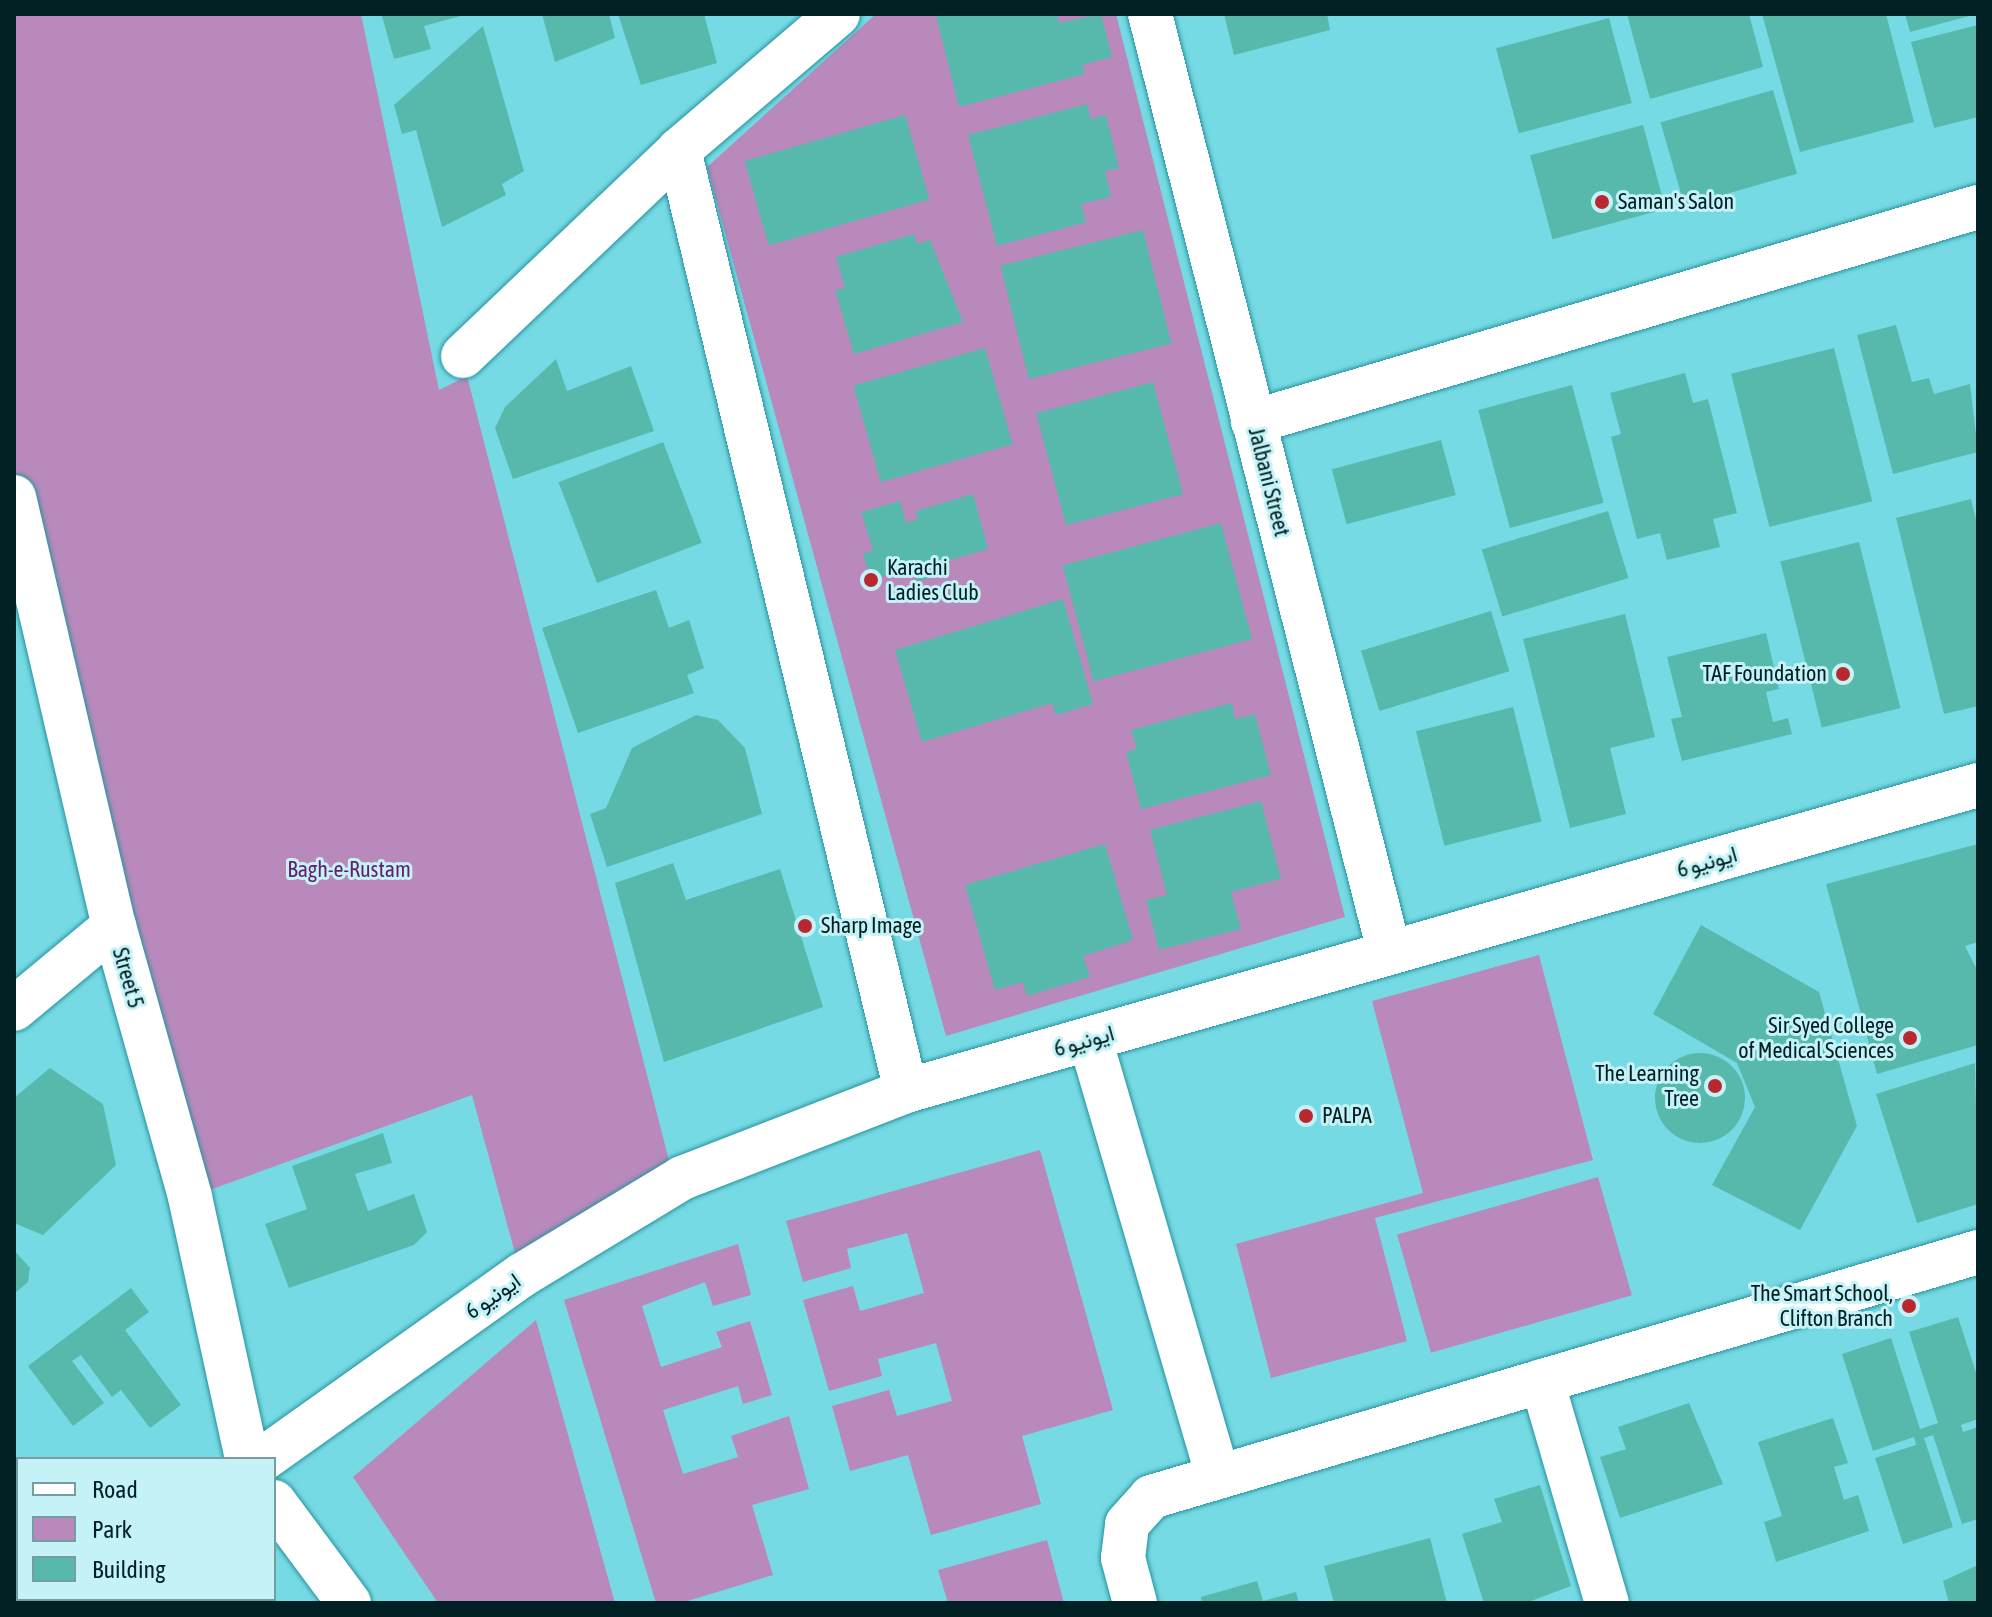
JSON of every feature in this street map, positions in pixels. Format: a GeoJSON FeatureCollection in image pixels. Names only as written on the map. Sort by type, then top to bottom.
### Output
{"type":"FeatureCollection","features":[{"type":"Feature","properties":{"kind":"street"},"geometry":{"type":"LineString","coordinates":[[463,356],[679,150],[838,14]]}},
{"type":"Feature","properties":{"kind":"street","name":"Jalbani Street"},"geometry":{"type":"LineString","coordinates":[[1150,14],[1389,951]]}},
{"type":"Feature","properties":{"kind":"street"},"geometry":{"type":"LineString","coordinates":[[679,150],[906,1091]]}},
{"type":"Feature","properties":{"kind":"street"},"geometry":{"type":"LineString","coordinates":[[1253,422],[1978,207]]}},
{"type":"Feature","properties":{"kind":"street","name":"Street 5"},"geometry":{"type":"LineString","coordinates":[[14,497],[114,926],[190,1197],[247,1457]]}},
{"type":"Feature","properties":{"kind":"street","name":"ایونیو 6"},"geometry":{"type":"LineString","coordinates":[[266,1457],[522,1275],[682,1178],[906,1091],[1978,785]]}},
{"type":"Feature","properties":{"kind":"street"},"geometry":{"type":"LineString","coordinates":[[14,1009],[114,926]]}},
{"type":"Feature","properties":{"kind":"street"},"geometry":{"type":"LineString","coordinates":[[1090,1039],[1218,1477]]}},
{"type":"Feature","properties":{"kind":"street"},"geometry":{"type":"LineString","coordinates":[[1135,1603],[1123,1558],[1127,1524],[1151,1497],[1978,1252]]}},
{"type":"Feature","properties":{"kind":"street"},"geometry":{"type":"LineString","coordinates":[[1542,1381],[1607,1603]]}},
{"type":"Feature","properties":{"kind":"street"},"geometry":{"type":"LineString","coordinates":[[276,1505],[349,1603]]}},
{"type":"Feature","properties":{"kind":"green space","name":"Bagh-e-Rustam"},"geometry":{"type":"Polygon","coordinates":[[[14,14],[361,14],[439,390],[467,376],[671,1168],[515,1253],[472,1095],[190,1197],[14,503],[14,14]]]}},
{"type":"Feature","properties":{"kind":"green space"},"geometry":{"type":"Polygon","coordinates":[[[876,14],[1116,14],[1345,917],[946,1036],[707,167],[876,14]]]}},
{"type":"Feature","properties":{"kind":"green space"},"geometry":{"type":"Polygon","coordinates":[[[1539,955],[1593,1160],[1375,1218],[1407,1341],[1271,1378],[1236,1244],[1423,1193],[1372,1001],[1539,955]]]}},
{"type":"Feature","properties":{"kind":"green space"},"geometry":{"type":"Polygon","coordinates":[[[1040,1150],[1113,1410],[1022,1436],[1041,1504],[931,1535],[908,1455],[850,1471],[832,1406],[889,1390],[897,1416],[952,1401],[936,1343],[878,1359],[882,1376],[829,1391],[803,1300],[853,1286],[860,1311],[924,1293],[907,1233],[847,1249],[851,1268],[803,1282],[786,1221],[1040,1150]]]}},
{"type":"Feature","properties":{"kind":"green space"},"geometry":{"type":"Polygon","coordinates":[[[1598,1177],[1632,1295],[1431,1353],[1397,1235],[1598,1177]]]}},
{"type":"Feature","properties":{"kind":"green space"},"geometry":{"type":"Polygon","coordinates":[[[738,1244],[751,1295],[713,1306],[705,1282],[642,1306],[661,1367],[722,1347],[716,1332],[750,1321],[772,1395],[743,1404],[738,1386],[663,1410],[683,1474],[738,1457],[731,1436],[789,1416],[809,1489],[752,1505],[773,1575],[681,1603],[656,1603],[564,1300],[738,1244]]]}},
{"type":"Feature","properties":{"kind":"green space"},"geometry":{"type":"Polygon","coordinates":[[[536,1320],[615,1603],[438,1603],[353,1477],[536,1320]]]}},
{"type":"Feature","properties":{"kind":"green space"},"geometry":{"type":"Polygon","coordinates":[[[1047,1540],[1064,1603],[948,1603],[938,1570],[1047,1540]]]}},
{"type":"Feature","properties":{"kind":"building"},"geometry":{"type":"Polygon","coordinates":[[[373,14],[464,15],[424,26],[431,49],[394,59],[382,16],[373,14]]]}},
{"type":"Feature","properties":{"kind":"building"},"geometry":{"type":"Polygon","coordinates":[[[542,14],[609,14],[615,38],[555,62],[542,14]]]}},
{"type":"Feature","properties":{"kind":"building"},"geometry":{"type":"Polygon","coordinates":[[[618,14],[704,14],[717,63],[641,85],[618,14]]]}},
{"type":"Feature","properties":{"kind":"building"},"geometry":{"type":"Polygon","coordinates":[[[1057,14],[1059,23],[1101,14],[1112,57],[1082,65],[1085,74],[959,107],[936,16],[1057,14]]]}},
{"type":"Feature","properties":{"kind":"building"},"geometry":{"type":"Polygon","coordinates":[[[1224,14],[1327,14],[1330,30],[1234,55],[1224,14]]]}},
{"type":"Feature","properties":{"kind":"building"},"geometry":{"type":"Polygon","coordinates":[[[1627,14],[1749,14],[1763,67],[1650,99],[1627,14]]]}},
{"type":"Feature","properties":{"kind":"building"},"geometry":{"type":"Polygon","coordinates":[[[1762,14],[1886,14],[1914,122],[1800,152],[1762,14]]]}},
{"type":"Feature","properties":{"kind":"building"},"geometry":{"type":"Polygon","coordinates":[[[1905,14],[1973,14],[1973,15],[1910,32],[1905,14]]]}},
{"type":"Feature","properties":{"kind":"building"},"geometry":{"type":"Polygon","coordinates":[[[1609,18],[1632,103],[1519,133],[1496,48],[1609,18]]]}},
{"type":"Feature","properties":{"kind":"building"},"geometry":{"type":"Polygon","coordinates":[[[1978,25],[1978,117],[1934,128],[1911,42],[1978,25]]]}},
{"type":"Feature","properties":{"kind":"building"},"geometry":{"type":"Polygon","coordinates":[[[483,26],[524,171],[502,184],[506,195],[442,227],[416,130],[402,134],[394,105],[483,26]]]}},
{"type":"Feature","properties":{"kind":"building"},"geometry":{"type":"Polygon","coordinates":[[[1773,90],[1797,174],[1685,206],[1661,122],[1773,90]]]}},
{"type":"Feature","properties":{"kind":"building"},"geometry":{"type":"Polygon","coordinates":[[[1087,104],[1091,119],[1106,115],[1119,168],[1105,171],[1111,197],[1081,204],[1086,222],[997,246],[968,135],[1087,104]]]}},
{"type":"Feature","properties":{"kind":"building"},"geometry":{"type":"Polygon","coordinates":[[[905,115],[929,200],[769,246],[744,161],[905,115]]]}},
{"type":"Feature","properties":{"kind":"building"},"geometry":{"type":"Polygon","coordinates":[[[1643,125],[1666,209],[1553,239],[1530,155],[1643,125]]]}},
{"type":"Feature","properties":{"kind":"building"},"geometry":{"type":"Polygon","coordinates":[[[1143,230],[1171,344],[1029,379],[1000,266],[1143,230]]]}},
{"type":"Feature","properties":{"kind":"building"},"geometry":{"type":"Polygon","coordinates":[[[914,234],[917,244],[930,240],[963,322],[854,354],[835,290],[845,288],[836,257],[914,234]]]}},
{"type":"Feature","properties":{"kind":"building"},"geometry":{"type":"Polygon","coordinates":[[[1896,325],[1912,382],[1929,378],[1934,394],[1970,384],[1978,452],[1893,474],[1857,335],[1896,325]]]}},
{"type":"Feature","properties":{"kind":"building"},"geometry":{"type":"Polygon","coordinates":[[[985,348],[1013,444],[881,482],[853,386],[985,348]]]}},
{"type":"Feature","properties":{"kind":"building"},"geometry":{"type":"Polygon","coordinates":[[[1834,348],[1872,501],[1769,527],[1731,374],[1834,348]]]}},
{"type":"Feature","properties":{"kind":"building"},"geometry":{"type":"Polygon","coordinates":[[[556,359],[567,391],[631,366],[654,431],[513,479],[495,428],[505,407],[556,359]]]}},
{"type":"Feature","properties":{"kind":"building"},"geometry":{"type":"Polygon","coordinates":[[[1685,373],[1693,403],[1708,399],[1737,513],[1713,519],[1720,547],[1667,560],[1660,533],[1637,539],[1611,437],[1621,434],[1610,393],[1685,373]]]}},
{"type":"Feature","properties":{"kind":"building"},"geometry":{"type":"Polygon","coordinates":[[[1153,382],[1183,494],[1066,525],[1036,413],[1153,382]]]}},
{"type":"Feature","properties":{"kind":"building"},"geometry":{"type":"Polygon","coordinates":[[[1572,385],[1604,503],[1510,528],[1478,410],[1572,385]]]}},
{"type":"Feature","properties":{"kind":"building"},"geometry":{"type":"Polygon","coordinates":[[[1441,440],[1456,495],[1347,524],[1332,469],[1441,440]]]}},
{"type":"Feature","properties":{"kind":"building"},"geometry":{"type":"Polygon","coordinates":[[[663,442],[702,543],[597,583],[558,482],[663,442]]]}},
{"type":"Feature","properties":{"kind":"building"},"geometry":{"type":"Polygon","coordinates":[[[973,494],[988,549],[946,561],[950,572],[917,582],[913,567],[871,580],[863,554],[873,550],[861,512],[900,501],[906,523],[918,519],[916,511],[973,494]]]}},
{"type":"Feature","properties":{"kind":"building"},"geometry":{"type":"Polygon","coordinates":[[[1971,499],[1978,528],[1978,706],[1944,714],[1896,518],[1971,499]]]}},
{"type":"Feature","properties":{"kind":"building"},"geometry":{"type":"Polygon","coordinates":[[[1608,511],[1628,578],[1502,617],[1482,550],[1608,511]]]}},
{"type":"Feature","properties":{"kind":"building"},"geometry":{"type":"Polygon","coordinates":[[[1221,523],[1252,639],[1094,681],[1063,565],[1221,523]]]}},
{"type":"Feature","properties":{"kind":"building"},"geometry":{"type":"Polygon","coordinates":[[[1859,542],[1900,708],[1822,728],[1780,562],[1859,542]]]}},
{"type":"Feature","properties":{"kind":"building"},"geometry":{"type":"Polygon","coordinates":[[[656,590],[669,628],[689,620],[704,668],[687,675],[694,693],[578,733],[542,628],[656,590]]]}},
{"type":"Feature","properties":{"kind":"building"},"geometry":{"type":"Polygon","coordinates":[[[1063,599],[1093,704],[1056,715],[1052,703],[922,742],[895,650],[1063,599]]]}},
{"type":"Feature","properties":{"kind":"building"},"geometry":{"type":"Polygon","coordinates":[[[1491,611],[1509,671],[1379,711],[1361,651],[1491,611]]]}},
{"type":"Feature","properties":{"kind":"building"},"geometry":{"type":"Polygon","coordinates":[[[1625,614],[1655,737],[1610,748],[1626,814],[1570,828],[1523,639],[1625,614]]]}},
{"type":"Feature","properties":{"kind":"building"},"geometry":{"type":"Polygon","coordinates":[[[1766,633],[1779,689],[1766,692],[1773,722],[1788,718],[1792,734],[1682,761],[1671,719],[1682,717],[1667,657],[1766,633]]]}},
{"type":"Feature","properties":{"kind":"building"},"geometry":{"type":"Polygon","coordinates":[[[1232,703],[1235,719],[1255,714],[1271,775],[1141,809],[1126,752],[1137,749],[1131,730],[1232,703]]]}},
{"type":"Feature","properties":{"kind":"building"},"geometry":{"type":"Polygon","coordinates":[[[1513,707],[1542,821],[1445,846],[1416,731],[1513,707]]]}},
{"type":"Feature","properties":{"kind":"building"},"geometry":{"type":"Polygon","coordinates":[[[696,715],[718,720],[745,748],[762,814],[607,867],[590,814],[606,808],[632,748],[696,715]]]}},
{"type":"Feature","properties":{"kind":"building"},"geometry":{"type":"Polygon","coordinates":[[[1261,801],[1281,879],[1231,892],[1241,929],[1159,950],[1146,900],[1167,895],[1150,830],[1261,801]]]}},
{"type":"Feature","properties":{"kind":"building"},"geometry":{"type":"Polygon","coordinates":[[[1105,844],[1133,940],[1083,956],[1090,977],[1027,996],[1023,982],[995,990],[965,885],[1105,844]]]}},
{"type":"Feature","properties":{"kind":"building"},"geometry":{"type":"Polygon","coordinates":[[[1978,844],[1978,942],[1965,946],[1978,972],[1978,1045],[1877,1074],[1826,884],[1978,844]]]}},
{"type":"Feature","properties":{"kind":"building"},"geometry":{"type":"Polygon","coordinates":[[[673,863],[686,900],[780,869],[823,1007],[664,1062],[615,883],[673,863]]]}},
{"type":"Feature","properties":{"kind":"building"},"geometry":{"type":"Polygon","coordinates":[[[1701,925],[1819,992],[1857,1126],[1800,1230],[1712,1185],[1755,1107],[1737,1063],[1653,1014],[1701,925]]]}},
{"type":"Feature","properties":{"kind":"building"},"geometry":{"type":"Polygon","coordinates":[[[1700,1053],[1717,1057],[1732,1066],[1741,1081],[1745,1098],[1741,1115],[1732,1130],[1717,1139],[1700,1143],[1683,1139],[1668,1130],[1659,1115],[1655,1098],[1659,1081],[1668,1066],[1683,1057],[1700,1053]]]}},
{"type":"Feature","properties":{"kind":"building"},"geometry":{"type":"Polygon","coordinates":[[[1975,1063],[1978,1204],[1917,1223],[1876,1094],[1975,1063]]]}},
{"type":"Feature","properties":{"kind":"building"},"geometry":{"type":"Polygon","coordinates":[[[50,1068],[103,1104],[116,1165],[43,1235],[14,1223],[14,1098],[50,1068]]]}},
{"type":"Feature","properties":{"kind":"building"},"geometry":{"type":"Polygon","coordinates":[[[383,1133],[392,1163],[355,1174],[368,1211],[414,1194],[427,1232],[414,1245],[289,1288],[265,1224],[307,1209],[292,1166],[383,1133]]]}},
{"type":"Feature","properties":{"kind":"building"},"geometry":{"type":"Polygon","coordinates":[[[14,1250],[30,1268],[28,1282],[14,1294],[14,1250]]]}},
{"type":"Feature","properties":{"kind":"building"},"geometry":{"type":"Polygon","coordinates":[[[131,1288],[149,1312],[125,1330],[181,1405],[150,1428],[121,1390],[112,1397],[81,1355],[72,1361],[104,1403],[73,1426],[28,1366],[131,1288]]]}},
{"type":"Feature","properties":{"kind":"building"},"geometry":{"type":"Polygon","coordinates":[[[1958,1317],[1978,1379],[1978,1419],[1961,1425],[1963,1432],[1978,1427],[1978,1519],[1962,1524],[1933,1435],[1924,1438],[1953,1527],[1903,1544],[1875,1458],[1916,1445],[1914,1437],[1873,1451],[1842,1354],[1891,1338],[1920,1429],[1938,1423],[1909,1332],[1958,1317]]]}},
{"type":"Feature","properties":{"kind":"building"},"geometry":{"type":"Polygon","coordinates":[[[1689,1403],[1723,1484],[1620,1518],[1600,1457],[1626,1449],[1618,1427],[1689,1403]]]}},
{"type":"Feature","properties":{"kind":"building"},"geometry":{"type":"Polygon","coordinates":[[[1833,1418],[1848,1463],[1834,1467],[1844,1500],[1858,1495],[1869,1531],[1776,1562],[1764,1522],[1782,1516],[1758,1442],[1833,1418]]]}},
{"type":"Feature","properties":{"kind":"building"},"geometry":{"type":"Polygon","coordinates":[[[16,1479],[16,1542],[14,1542],[16,1479]]]}},
{"type":"Feature","properties":{"kind":"building"},"geometry":{"type":"Polygon","coordinates":[[[1540,1485],[1571,1586],[1526,1603],[1484,1603],[1462,1534],[1502,1522],[1494,1499],[1540,1485]]]}},
{"type":"Feature","properties":{"kind":"building"},"geometry":{"type":"Polygon","coordinates":[[[1430,1538],[1447,1603],[1334,1603],[1324,1566],[1430,1538]]]}},
{"type":"Feature","properties":{"kind":"building"},"geometry":{"type":"Polygon","coordinates":[[[1978,1565],[1978,1603],[1949,1603],[1943,1581],[1978,1565]]]}},
{"type":"Feature","properties":{"kind":"building"},"geometry":{"type":"Polygon","coordinates":[[[1257,1581],[1263,1601],[1296,1592],[1299,1603],[1202,1603],[1201,1597],[1257,1581]]]}},
{"type":"Feature","properties":{"kind":"place","name":"Saman's Salon"},"geometry":{"type":"Point","coordinates":[1602,202]}},
{"type":"Feature","properties":{"kind":"place","name":"Karachi Ladies Club"},"geometry":{"type":"Point","coordinates":[871,580]}},
{"type":"Feature","properties":{"kind":"place","name":"TAF Foundation"},"geometry":{"type":"Point","coordinates":[1843,674]}},
{"type":"Feature","properties":{"kind":"place","name":"Sharp Image"},"geometry":{"type":"Point","coordinates":[805,926]}},
{"type":"Feature","properties":{"kind":"place","name":"Sir Syed College of Medical Sciences"},"geometry":{"type":"Point","coordinates":[1910,1038]}},
{"type":"Feature","properties":{"kind":"place","name":"The Learning Tree"},"geometry":{"type":"Point","coordinates":[1715,1086]}},
{"type":"Feature","properties":{"kind":"place","name":"PALPA"},"geometry":{"type":"Point","coordinates":[1306,1116]}},
{"type":"Feature","properties":{"kind":"place","name":"The Smart School, Clifton Branch"},"geometry":{"type":"Point","coordinates":[1909,1306]}}]}
